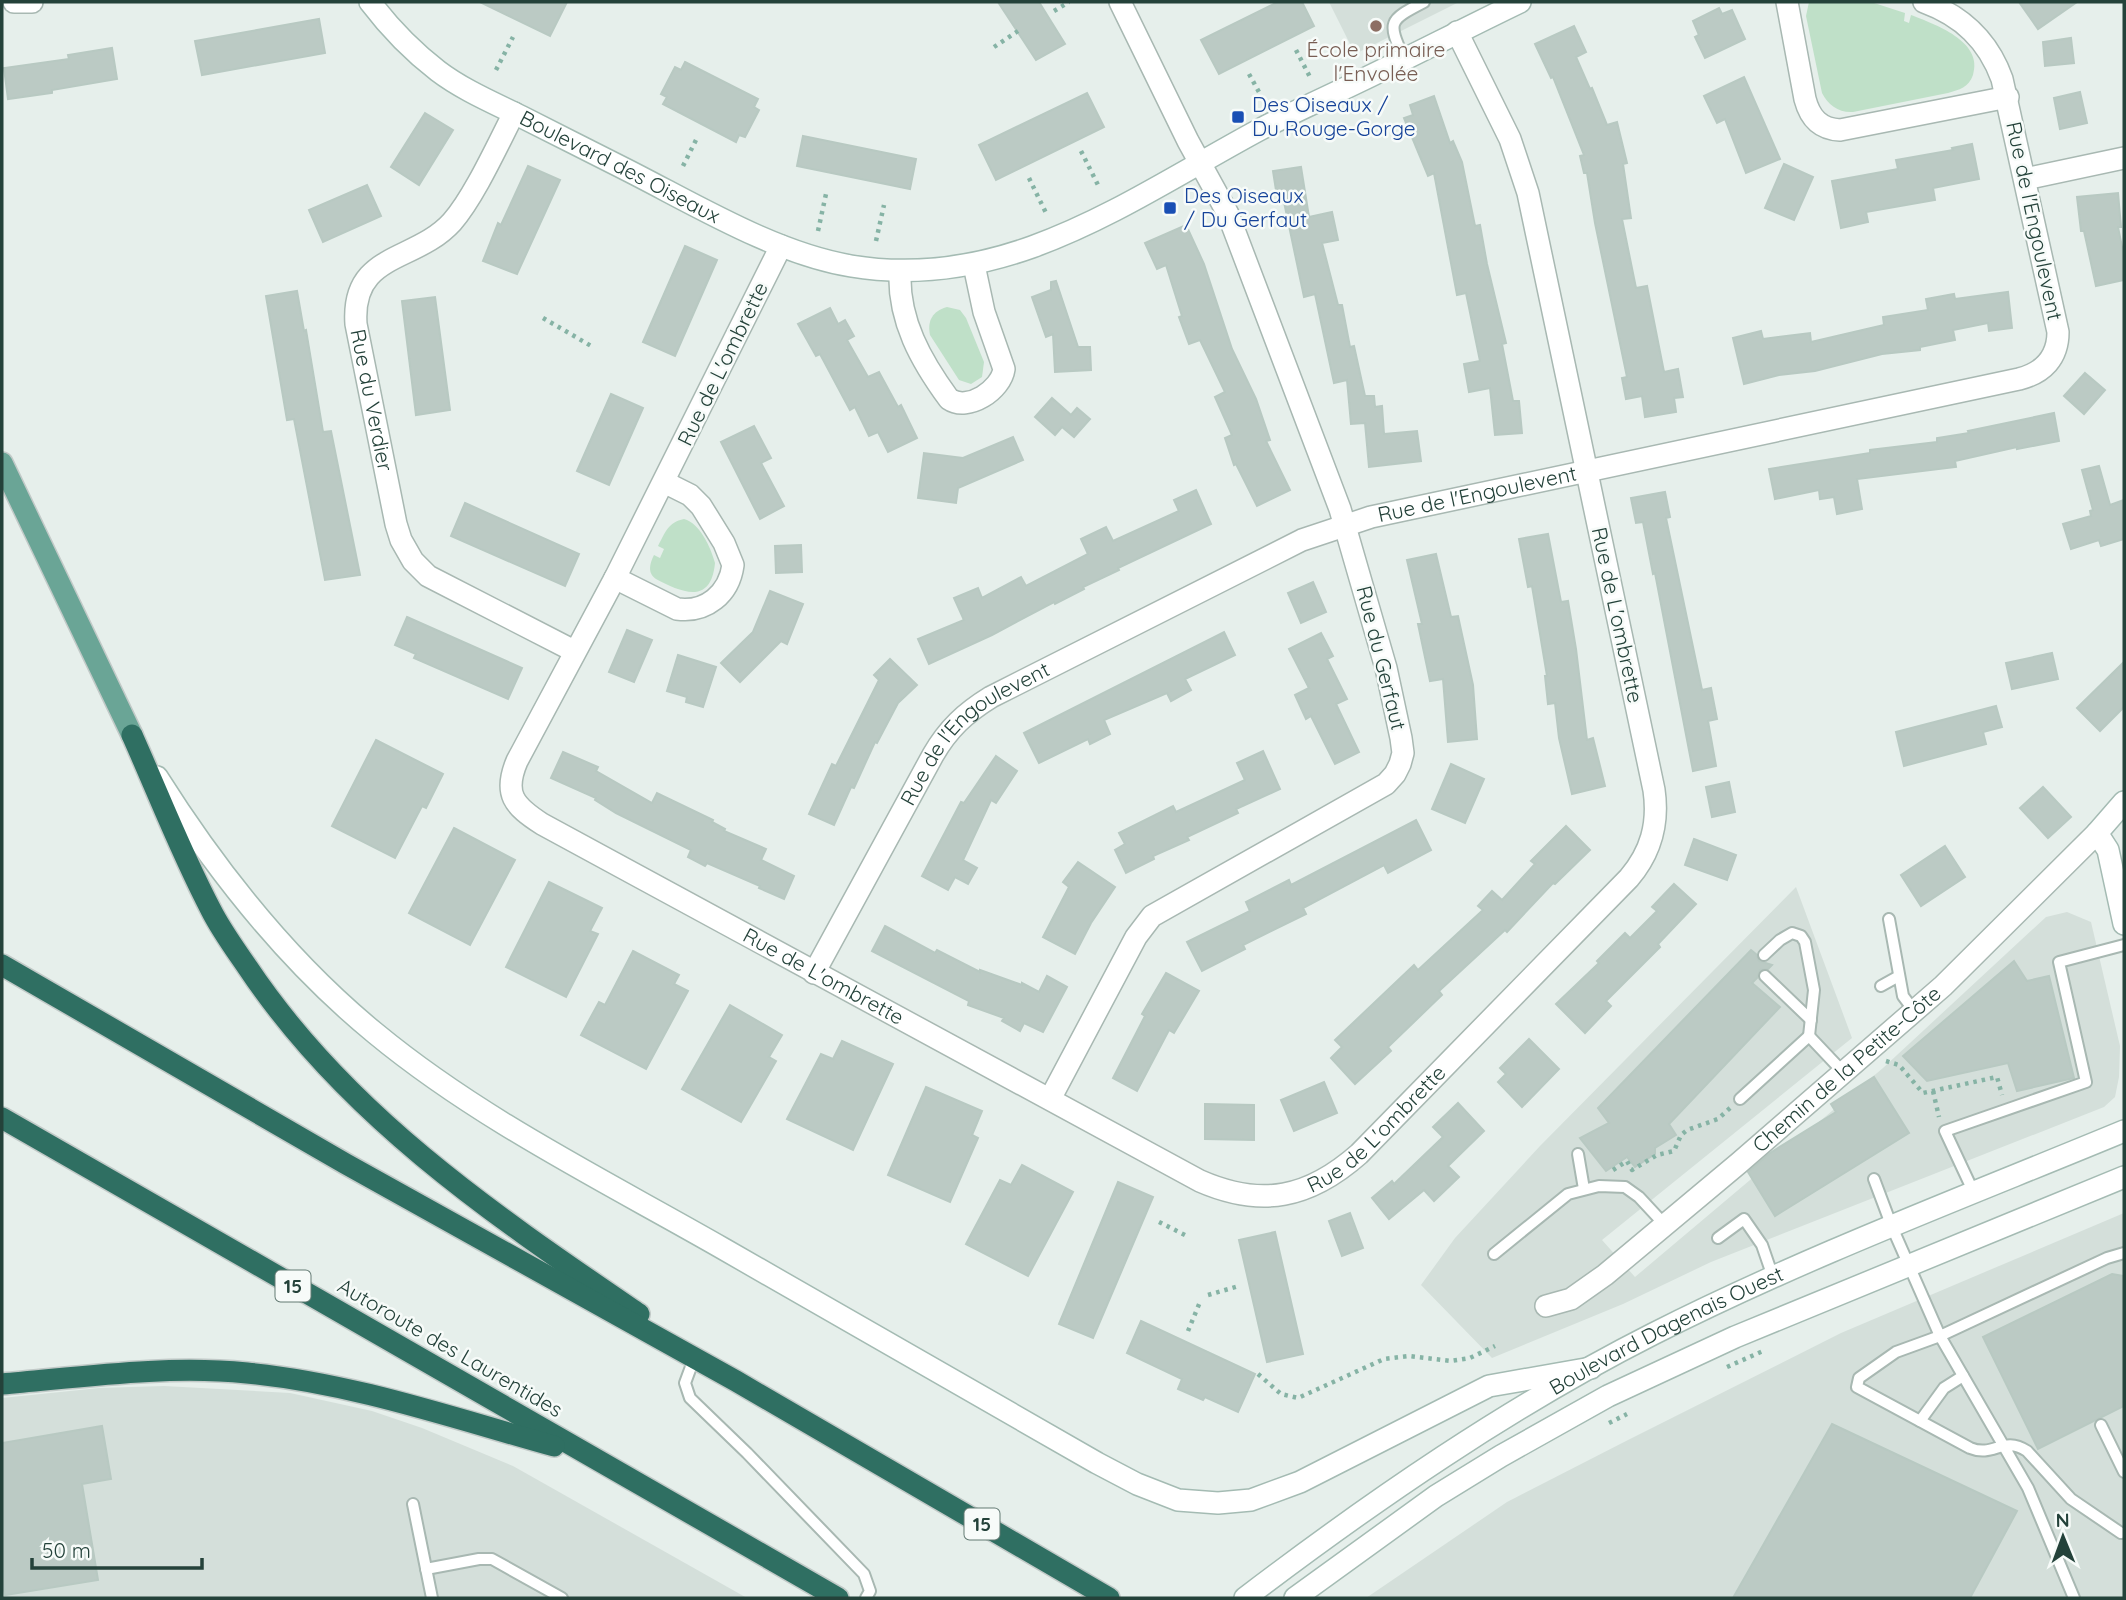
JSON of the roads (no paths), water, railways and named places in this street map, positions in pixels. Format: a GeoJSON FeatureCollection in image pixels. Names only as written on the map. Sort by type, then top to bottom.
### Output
{"type":"FeatureCollection","features":[{"type":"Feature","properties":{"kind":"highway"},"geometry":{"type":"LineString","coordinates":[[132,735],[211,910],[266,995],[325,1066],[376,1117],[474,1199],[695,1357]]}},
{"type":"Feature","properties":{"kind":"highway"},"geometry":{"type":"LineString","coordinates":[[2,965],[346,1164],[695,1357]]}},
{"type":"Feature","properties":{"kind":"highway","name":"Autoroute des Laurentides"},"geometry":{"type":"LineString","coordinates":[[2,1118],[838,1598]]}},
{"type":"Feature","properties":{"kind":"highway","name":"15"},"geometry":{"type":"LineString","coordinates":[[695,1357],[1109,1598]]}},
{"type":"Feature","properties":{"kind":"highway"},"geometry":{"type":"LineString","coordinates":[[2,1384],[179,1371],[276,1377],[369,1395],[584,1454]]}},
{"type":"Feature","properties":{"kind":"main road"},"geometry":{"type":"LineString","coordinates":[[2,463],[132,735]]}},
{"type":"Feature","properties":{"kind":"street"},"geometry":{"type":"LineString","coordinates":[[14,2],[32,2]]}},
{"type":"Feature","properties":{"kind":"street","name":"Boulevard des Oiseaux"},"geometry":{"type":"LineString","coordinates":[[370,2],[400,37],[436,70],[459,85],[781,246],[850,266],[900,272],[932,272],[974,265],[1019,252],[1059,236],[1112,211],[1259,130],[1520,2]]}},
{"type":"Feature","properties":{"kind":"street","name":"Rue du Gerfaut"},"geometry":{"type":"LineString","coordinates":[[1050,1098],[1136,937],[1152,916],[1377,790],[1395,774],[1403,753],[1386,668],[1345,524],[1228,214],[1200,164],[1120,2]]}},
{"type":"Feature","properties":{"kind":"street","name":"Rue de l'Engoulevent"},"geometry":{"type":"LineString","coordinates":[[1787,2],[1808,110],[1821,126],[1830,130],[2008,97]]}},
{"type":"Feature","properties":{"kind":"street","name":"Rue de l'Engoulevent"},"geometry":{"type":"LineString","coordinates":[[814,973],[933,755],[961,717],[990,697],[1302,540],[1345,524],[2036,374],[2052,358],[2058,332],[2008,97],[1997,64],[1980,38],[1956,17],[1924,2]]}},
{"type":"Feature","properties":{"kind":"street","name":"Rue de L'ombrette"},"geometry":{"type":"LineString","coordinates":[[781,246],[615,578],[513,770],[510,789],[517,805],[541,824],[1200,1181],[1229,1192],[1265,1196],[1291,1193],[1334,1174],[1359,1154],[1629,877],[1642,861],[1651,842],[1656,821],[1656,801],[1528,193],[1510,139],[1457,32]]}},
{"type":"Feature","properties":{"kind":"street","name":"Rue du Verdier"},"geometry":{"type":"LineString","coordinates":[[514,113],[467,201],[451,223],[432,238],[385,264],[368,277],[357,297],[356,324],[396,524],[413,561],[437,582],[575,652]]}},
{"type":"Feature","properties":{"kind":"street"},"geometry":{"type":"LineString","coordinates":[[2025,179],[2124,158]]}},
{"type":"Feature","properties":{"kind":"street"},"geometry":{"type":"LineString","coordinates":[[900,272],[901,309],[909,331],[949,399],[965,403],[996,386],[1004,369],[986,321],[974,265]]}},
{"type":"Feature","properties":{"kind":"street"},"geometry":{"type":"LineString","coordinates":[[615,578],[684,610],[704,607],[716,599],[724,588],[733,565],[724,543],[696,500],[664,482]]}},
{"type":"Feature","properties":{"kind":"street"},"geometry":{"type":"LineString","coordinates":[[132,735],[178,811],[240,896],[282,945],[330,992],[376,1034],[404,1055],[455,1092],[575,1164],[1137,1484],[1178,1500],[1197,1503],[1251,1500],[1300,1482],[1489,1386],[1591,1368]]}},
{"type":"Feature","properties":{"kind":"street","name":"Chemin de la Petite-Côte"},"geometry":{"type":"LineString","coordinates":[[1546,1306],[1563,1303],[1581,1293],[1914,1012],[2097,833],[2124,802]]}},
{"type":"Feature","properties":{"kind":"street"},"geometry":{"type":"LineString","coordinates":[[2097,833],[2108,850],[2124,924]]}},
{"type":"Feature","properties":{"kind":"street","name":"Boulevard Dagenais Ouest"},"geometry":{"type":"LineString","coordinates":[[1245,1598],[1371,1506],[1462,1444],[1653,1334],[1773,1277],[2124,1131]]}},
{"type":"Feature","properties":{"kind":"street","name":"Boulevard Dagenais Ouest"},"geometry":{"type":"LineString","coordinates":[[1298,1596],[1436,1496],[1573,1414],[1724,1342],[2124,1177]]}},
{"type":"Feature","properties":{"kind":"lane"},"geometry":{"type":"LineString","coordinates":[[1404,59],[1393,32],[1394,21],[1403,12],[1424,2]]}},
{"type":"Feature","properties":{"kind":"lane"},"geometry":{"type":"LineString","coordinates":[[1889,919],[1903,996],[1914,1012]]}},
{"type":"Feature","properties":{"kind":"lane"},"geometry":{"type":"LineString","coordinates":[[1736,1102],[1809,1036],[1814,989],[1805,942],[1801,936],[1792,933],[1764,955]]}},
{"type":"Feature","properties":{"kind":"lane"},"geometry":{"type":"LineString","coordinates":[[1973,1193],[1945,1131],[2086,1082],[2059,962],[2124,945]]}},
{"type":"Feature","properties":{"kind":"lane"},"geometry":{"type":"LineString","coordinates":[[1765,976],[1811,1020]]}},
{"type":"Feature","properties":{"kind":"lane"},"geometry":{"type":"LineString","coordinates":[[1881,986],[1899,976]]}},
{"type":"Feature","properties":{"kind":"lane"},"geometry":{"type":"LineString","coordinates":[[1809,1036],[1844,1073]]}},
{"type":"Feature","properties":{"kind":"lane"},"geometry":{"type":"LineString","coordinates":[[1578,1154],[1584,1189]]}},
{"type":"Feature","properties":{"kind":"lane"},"geometry":{"type":"LineString","coordinates":[[1874,1180],[1940,1336],[2028,1488],[2074,1598]]}},
{"type":"Feature","properties":{"kind":"lane"},"geometry":{"type":"LineString","coordinates":[[1494,1254],[1567,1194],[1584,1189],[1608,1185],[1625,1187],[1639,1197],[1665,1224]]}},
{"type":"Feature","properties":{"kind":"lane"},"geometry":{"type":"LineString","coordinates":[[1718,1238],[1744,1219],[1762,1245],[1773,1277]]}},
{"type":"Feature","properties":{"kind":"lane"},"geometry":{"type":"LineString","coordinates":[[2123,1533],[2071,1499],[2028,1451],[2014,1444],[1977,1451],[1856,1385],[1858,1378],[1896,1352],[1940,1336],[2110,1257],[2124,1253]]}},
{"type":"Feature","properties":{"kind":"lane"},"geometry":{"type":"LineString","coordinates":[[695,1357],[685,1383],[690,1398],[863,1574],[870,1591],[866,1598]]}},
{"type":"Feature","properties":{"kind":"lane"},"geometry":{"type":"LineString","coordinates":[[1920,1421],[1944,1388],[1963,1376]]}},
{"type":"Feature","properties":{"kind":"lane"},"geometry":{"type":"LineString","coordinates":[[2101,1425],[2124,1472]]}},
{"type":"Feature","properties":{"kind":"lane"},"geometry":{"type":"LineString","coordinates":[[413,1504],[432,1598]]}},
{"type":"Feature","properties":{"kind":"lane"},"geometry":{"type":"LineString","coordinates":[[426,1569],[492,1559],[562,1598]]}},
{"type":"Feature","properties":{"kind":"place","name":"École primaire l'Envolée"},"geometry":{"type":"Point","coordinates":[1376,26]}},
{"type":"Feature","properties":{"kind":"place","name":"Des Oiseaux / Du Rouge-Gorge"},"geometry":{"type":"Point","coordinates":[1238,117]}},
{"type":"Feature","properties":{"kind":"place","name":"Des Oiseaux / Du Gerfaut"},"geometry":{"type":"Point","coordinates":[1170,208]}}]}
